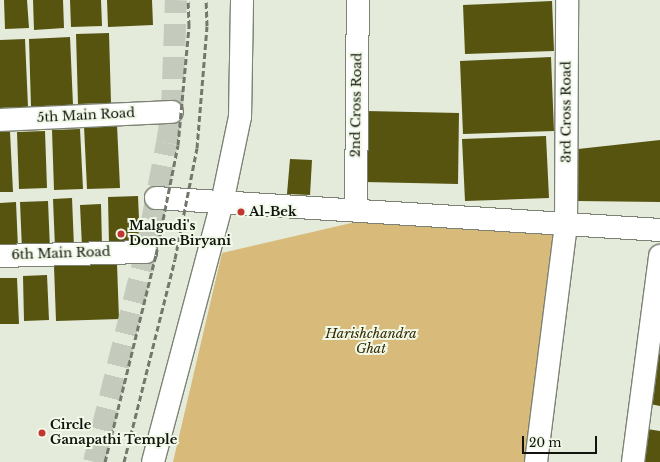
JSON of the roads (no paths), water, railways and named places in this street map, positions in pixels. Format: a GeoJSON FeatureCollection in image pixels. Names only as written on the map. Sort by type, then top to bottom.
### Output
{"type":"FeatureCollection","features":[{"type":"Feature","properties":{"kind":"street"},"geometry":{"type":"LineString","coordinates":[[153,462],[222,203],[240,117],[242,0]]}},
{"type":"Feature","properties":{"kind":"street","name":"2nd Cross Road"},"geometry":{"type":"LineString","coordinates":[[356,210],[358,0]]}},
{"type":"Feature","properties":{"kind":"street","name":"3rd Cross Road"},"geometry":{"type":"LineString","coordinates":[[536,462],[566,225],[567,0]]}},
{"type":"Feature","properties":{"kind":"street","name":"5th Main Road"},"geometry":{"type":"LineString","coordinates":[[0,120],[172,112]]}},
{"type":"Feature","properties":{"kind":"street"},"geometry":{"type":"LineString","coordinates":[[156,198],[660,230]]}},
{"type":"Feature","properties":{"kind":"street","name":"6th Main Road"},"geometry":{"type":"LineString","coordinates":[[0,256],[146,252]]}},
{"type":"Feature","properties":{"kind":"street"},"geometry":{"type":"LineString","coordinates":[[633,462],[660,256]]}},
{"type":"Feature","properties":{"kind":"tunnel"},"geometry":{"type":"LineString","coordinates":[[94,462],[146,252],[167,143],[172,112],[176,0]]}},
{"type":"Feature","properties":{"kind":"railway"},"geometry":{"type":"LineString","coordinates":[[105,462],[156,255],[178,145],[189,26],[188,0]]}},
{"type":"Feature","properties":{"kind":"railway"},"geometry":{"type":"LineString","coordinates":[[124,462],[175,259],[197,148],[207,26],[206,0]]}},
{"type":"Feature","properties":{"kind":"place","name":"Al-Bek"},"geometry":{"type":"Point","coordinates":[241,212]}},
{"type":"Feature","properties":{"kind":"place","name":"Malgudi's Donne Biryani"},"geometry":{"type":"Point","coordinates":[121,234]}},
{"type":"Feature","properties":{"kind":"place","name":"Circle Ganapathi Temple"},"geometry":{"type":"Point","coordinates":[42,433]}},
{"type":"Feature","properties":{"kind":"park label","name":"Harishchandra Ghat"},"geometry":{"type":"Point","coordinates":[371,342]}}]}
